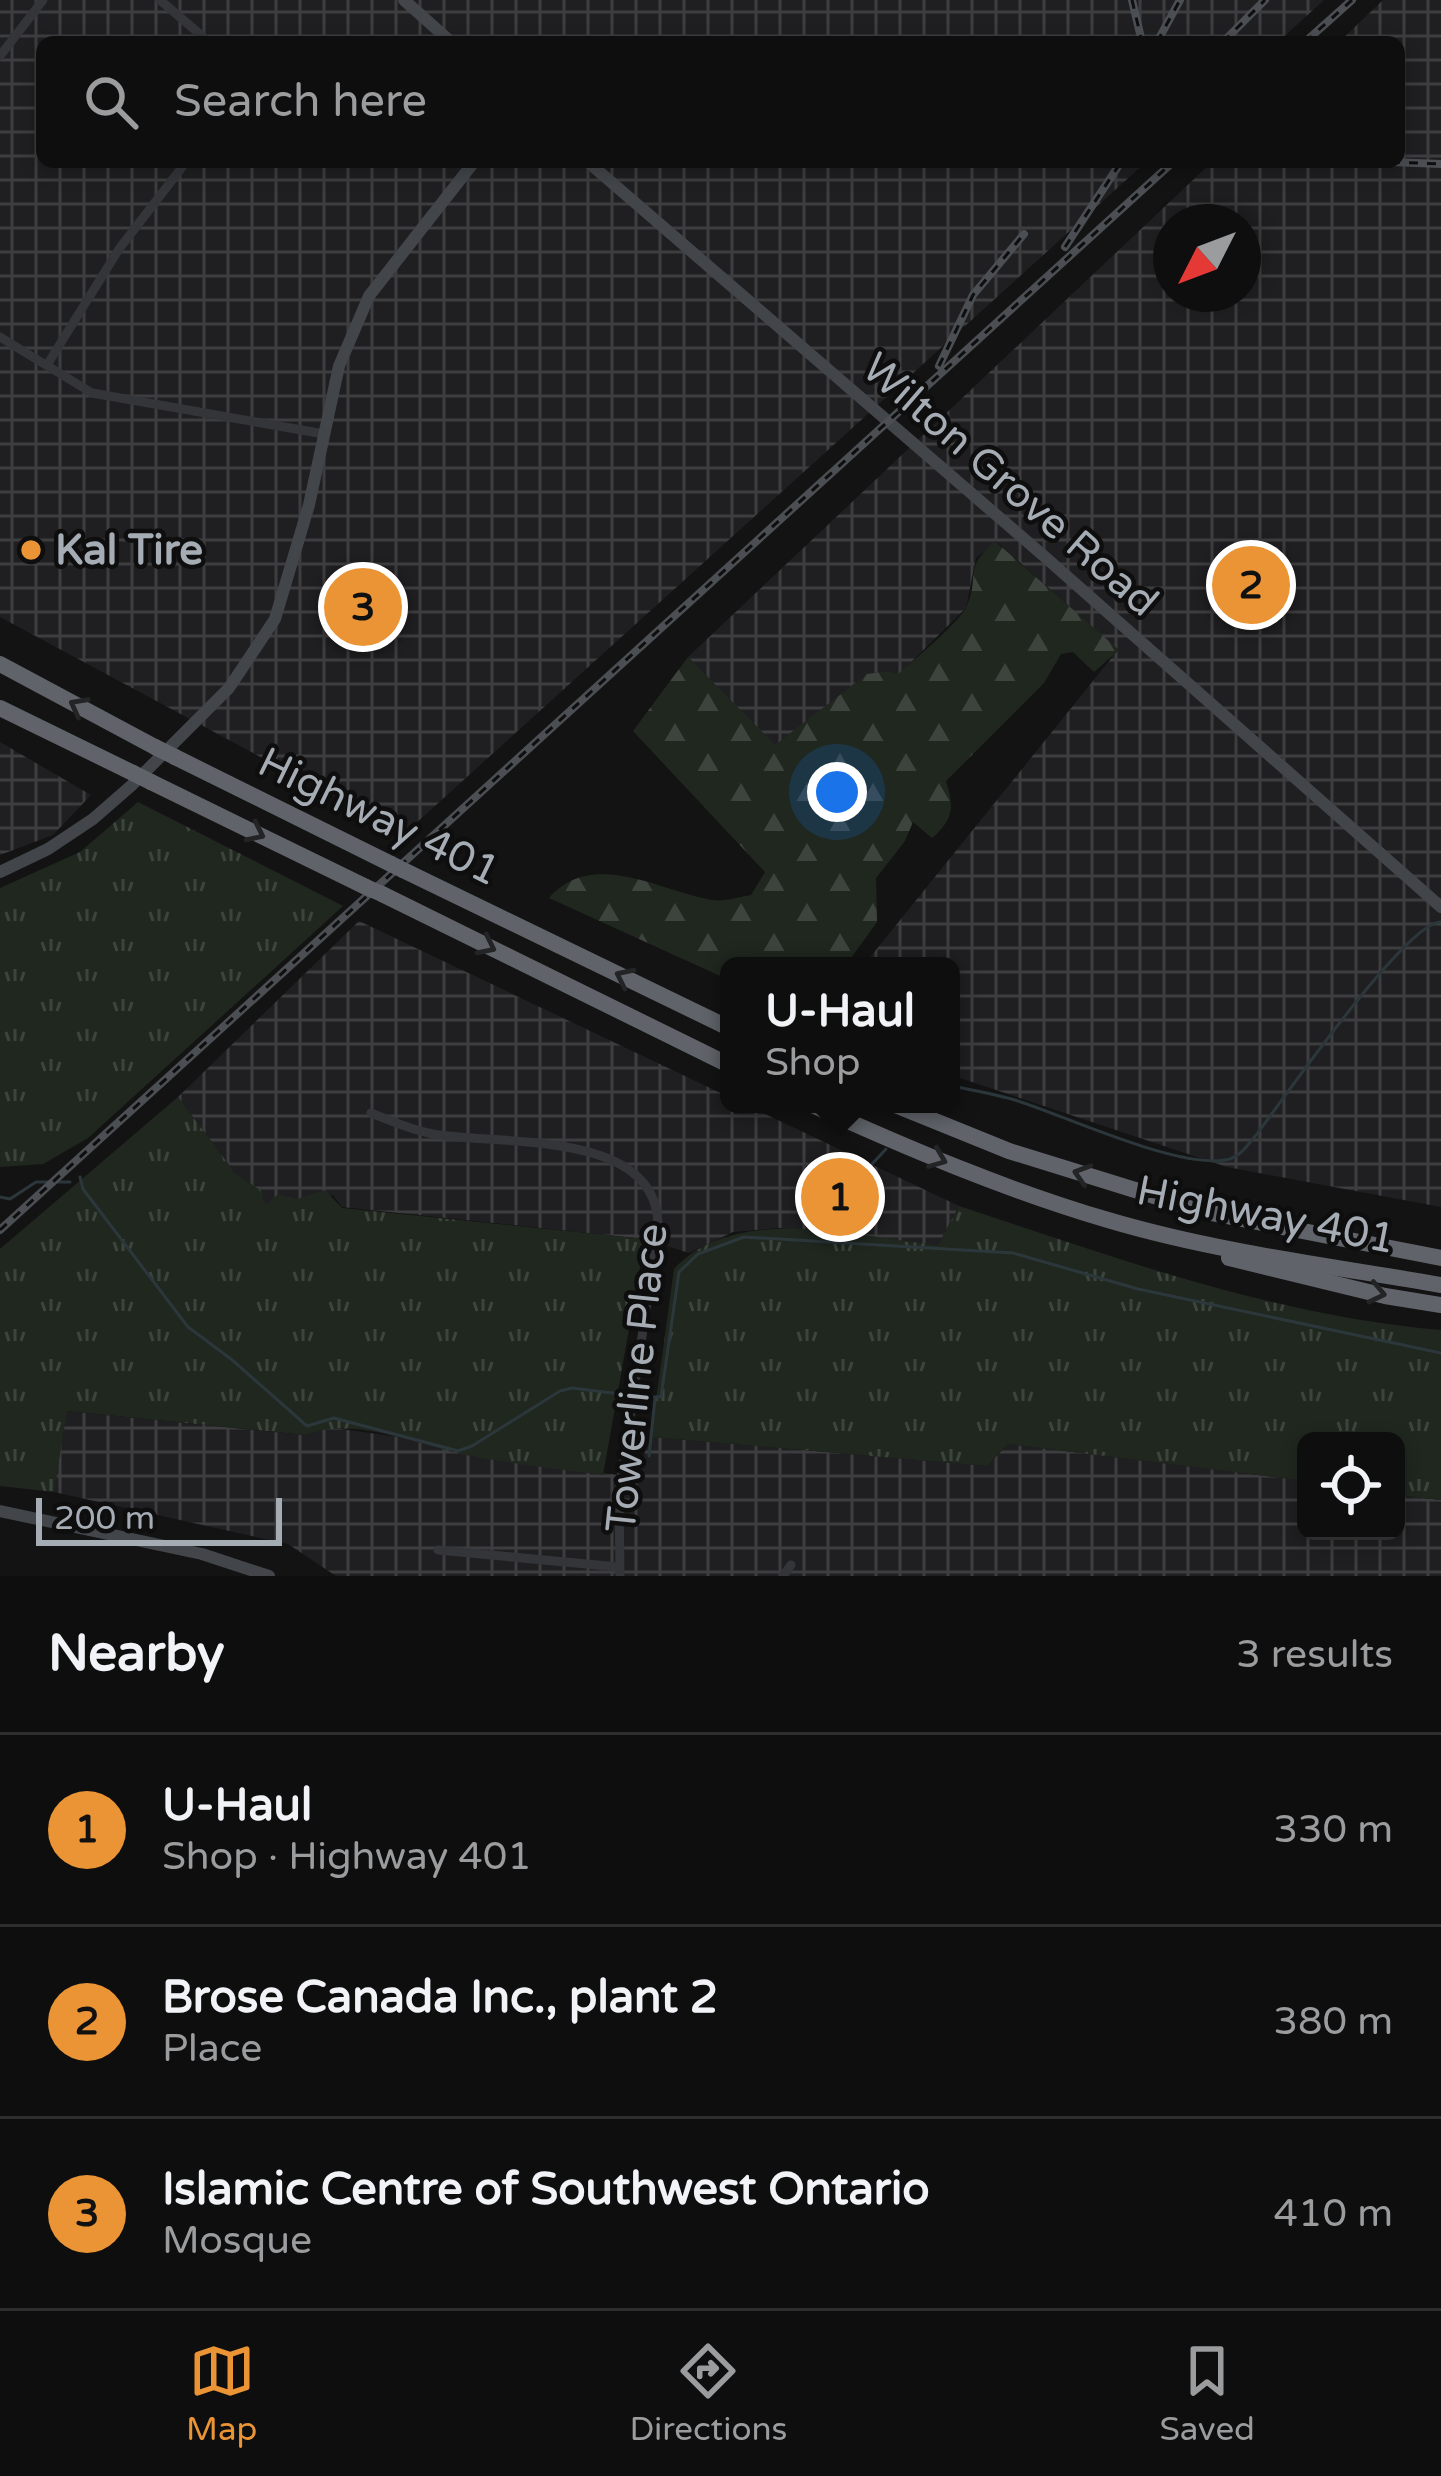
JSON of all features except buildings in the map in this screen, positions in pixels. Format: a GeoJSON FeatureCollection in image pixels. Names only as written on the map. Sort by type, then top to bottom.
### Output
{"type":"FeatureCollection","features":[{"type":"Feature","properties":{"kind":"highway","name":"Highway 401"},"geometry":{"type":"LineString","coordinates":[[0,664],[175,757],[720,1024]]}},
{"type":"Feature","properties":{"kind":"highway","name":"Highway 401"},"geometry":{"type":"LineString","coordinates":[[0,708],[720,1061]]}},
{"type":"Feature","properties":{"kind":"highway","name":"Highway 401"},"geometry":{"type":"LineString","coordinates":[[831,1113],[989,1180],[1108,1220],[1184,1240],[1441,1285]]}},
{"type":"Feature","properties":{"kind":"highway","name":"Highway 401"},"geometry":{"type":"LineString","coordinates":[[915,1113],[1009,1151],[1206,1212],[1441,1258]]}},
{"type":"Feature","properties":{"kind":"highway"},"geometry":{"type":"LineString","coordinates":[[1184,1240],[1219,1256],[1441,1305]]}},
{"type":"Feature","properties":{"kind":"highway"},"geometry":{"type":"LineString","coordinates":[[1372,1245],[1393,1240],[1441,1246]]}},
{"type":"Feature","properties":{"kind":"main road"},"geometry":{"type":"LineString","coordinates":[[404,0],[445,36]]}},
{"type":"Feature","properties":{"kind":"main road"},"geometry":{"type":"LineString","coordinates":[[0,872],[93,820],[229,688],[280,611],[339,366],[369,296],[469,168]]}},
{"type":"Feature","properties":{"kind":"main road","name":"Wilton Grove Road"},"geometry":{"type":"LineString","coordinates":[[595,168],[1441,907]]}},
{"type":"Feature","properties":{"kind":"main road"},"geometry":{"type":"LineString","coordinates":[[0,1511],[202,1554],[269,1576]]}},
{"type":"Feature","properties":{"kind":"street"},"geometry":{"type":"LineString","coordinates":[[0,56],[43,0]]}},
{"type":"Feature","properties":{"kind":"street"},"geometry":{"type":"LineString","coordinates":[[160,0],[202,36]]}},
{"type":"Feature","properties":{"kind":"street"},"geometry":{"type":"LineString","coordinates":[[47,365],[118,249],[181,168]]}},
{"type":"Feature","properties":{"kind":"street"},"geometry":{"type":"LineString","coordinates":[[0,337],[92,393],[324,434]]}},
{"type":"Feature","properties":{"kind":"street","name":"Towerline Place"},"geometry":{"type":"LineString","coordinates":[[371,1113],[433,1134],[599,1154],[626,1165],[650,1190],[658,1228],[619,1492],[619,1571]]}},
{"type":"Feature","properties":{"kind":"street"},"geometry":{"type":"LineString","coordinates":[[438,1550],[619,1571]]}},
{"type":"Feature","properties":{"kind":"street"},"geometry":{"type":"LineString","coordinates":[[783,1576],[791,1565]]}},
{"type":"Feature","properties":{"kind":"shaded area"},"geometry":{"type":"Polygon","coordinates":[[[0,0],[1324,0],[1285,36],[36,36],[36,168],[1139,168],[404,834],[0,617],[0,0]]]}},
{"type":"Feature","properties":{"kind":"shaded area"},"geometry":{"type":"Polygon","coordinates":[[[1383,0],[1441,0],[1441,1207],[1227,1167],[960,1078],[960,957],[870,957],[1118,650],[996,541],[976,558],[966,608],[898,675],[887,671],[867,674],[775,746],[688,657],[1153,218],[1153,312],[1261,312],[1261,204],[1168,204],[1206,168],[1405,168],[1405,36],[1345,36],[1383,0]]]}},
{"type":"Feature","properties":{"kind":"shaded area"},"geometry":{"type":"Polygon","coordinates":[[[0,742],[91,795],[53,835],[0,855],[0,742]]]}},
{"type":"Feature","properties":{"kind":"shaded area"},"geometry":{"type":"Polygon","coordinates":[[[359,921],[720,1093],[720,1113],[763,1113],[959,1206],[938,1245],[779,1228],[733,1232],[689,1253],[645,1239],[342,1207],[333,1195],[267,1204],[261,1200],[262,1192],[235,1173],[178,1097],[359,921]]]}},
{"type":"Feature","properties":{"kind":"shaded area"},"geometry":{"type":"Polygon","coordinates":[[[66,1411],[304,1435],[326,1427],[406,1438],[472,1456],[635,1477],[651,1437],[987,1466],[1008,1444],[1297,1480],[1297,1540],[1405,1540],[1405,1496],[1441,1500],[1441,1576],[336,1576],[288,1544],[54,1492],[66,1411]]]}},
{"type":"Feature","properties":{"kind":"green space"},"geometry":{"type":"Polygon","coordinates":[[[995,541],[1119,650],[1094,672],[1073,652],[1061,654],[1044,683],[946,781],[951,805],[945,825],[932,838],[913,822],[905,841],[876,878],[877,922],[852,957],[720,957],[720,976],[549,898],[566,883],[606,874],[712,900],[751,895],[765,872],[633,731],[688,657],[775,745],[867,674],[898,674],[935,642],[966,608],[975,566],[995,541]]]}},
{"type":"Feature","properties":{"kind":"green space"},"geometry":{"type":"Polygon","coordinates":[[[138,802],[343,906],[88,1138],[43,1164],[0,1167],[0,888],[80,852],[138,802]]]}},
{"type":"Feature","properties":{"kind":"green space"},"geometry":{"type":"Polygon","coordinates":[[[178,1097],[235,1173],[263,1192],[267,1204],[278,1194],[297,1199],[325,1190],[342,1208],[645,1239],[603,1475],[471,1456],[366,1430],[345,1428],[305,1435],[67,1411],[54,1492],[0,1486],[0,1249],[178,1097]]]}},
{"type":"Feature","properties":{"kind":"green space"},"geometry":{"type":"Polygon","coordinates":[[[959,1206],[1257,1298],[1379,1323],[1441,1330],[1441,1500],[1405,1496],[1405,1432],[1297,1432],[1297,1480],[1008,1444],[987,1466],[651,1437],[674,1269],[700,1248],[730,1236],[799,1229],[938,1245],[959,1206]]]}},
{"type":"Feature","properties":{"kind":"waterway"},"geometry":{"type":"LineString","coordinates":[[960,1088],[1015,1100],[1154,1150],[1209,1161],[1230,1159],[1257,1134],[1375,979],[1424,929],[1441,922]]}},
{"type":"Feature","properties":{"kind":"waterway"},"geometry":{"type":"LineString","coordinates":[[848,1190],[886,1149]]}},
{"type":"Feature","properties":{"kind":"waterway"},"geometry":{"type":"LineString","coordinates":[[80,1177],[83,1189],[188,1327],[307,1426],[334,1418],[458,1451],[560,1391],[620,1394]]}},
{"type":"Feature","properties":{"kind":"waterway"},"geometry":{"type":"LineString","coordinates":[[0,1197],[10,1199],[36,1182],[70,1182]]}},
{"type":"Feature","properties":{"kind":"waterway"},"geometry":{"type":"LineString","coordinates":[[650,1397],[661,1397],[679,1272],[698,1254],[744,1237],[1013,1253],[1138,1289],[1441,1353]]}},
{"type":"Feature","properties":{"kind":"waterway"},"geometry":{"type":"LineString","coordinates":[[649,1456],[655,1399]]}},
{"type":"Feature","properties":{"kind":"railway"},"geometry":{"type":"LineString","coordinates":[[1132,0],[1141,36]]}},
{"type":"Feature","properties":{"kind":"railway"},"geometry":{"type":"LineString","coordinates":[[1160,36],[1180,0]]}},
{"type":"Feature","properties":{"kind":"railway"},"geometry":{"type":"LineString","coordinates":[[1229,36],[1265,0]]}},
{"type":"Feature","properties":{"kind":"railway"},"geometry":{"type":"LineString","coordinates":[[1312,36],[1352,0]]}},
{"type":"Feature","properties":{"kind":"railway"},"geometry":{"type":"LineString","coordinates":[[1405,163],[1441,164]]}},
{"type":"Feature","properties":{"kind":"railway"},"geometry":{"type":"LineString","coordinates":[[1065,247],[1117,168]]}},
{"type":"Feature","properties":{"kind":"railway"},"geometry":{"type":"LineString","coordinates":[[0,1230],[1166,168]]}},
{"type":"Feature","properties":{"kind":"railway"},"geometry":{"type":"LineString","coordinates":[[939,366],[973,295],[1024,234]]}},
{"type":"Feature","properties":{"kind":"place","name":"Kal Tire"},"geometry":{"type":"Point","coordinates":[31,550]}},
{"type":"Feature","properties":{"kind":"place","name":"Brose Canada Inc., plant 2"},"geometry":{"type":"Point","coordinates":[1251,585]}},
{"type":"Feature","properties":{"kind":"place","name":"Islamic Centre of Southwest Ontario"},"geometry":{"type":"Point","coordinates":[363,607]}},
{"type":"Feature","properties":{"kind":"place","name":"U-Haul"},"geometry":{"type":"Point","coordinates":[840,1197]}}]}
